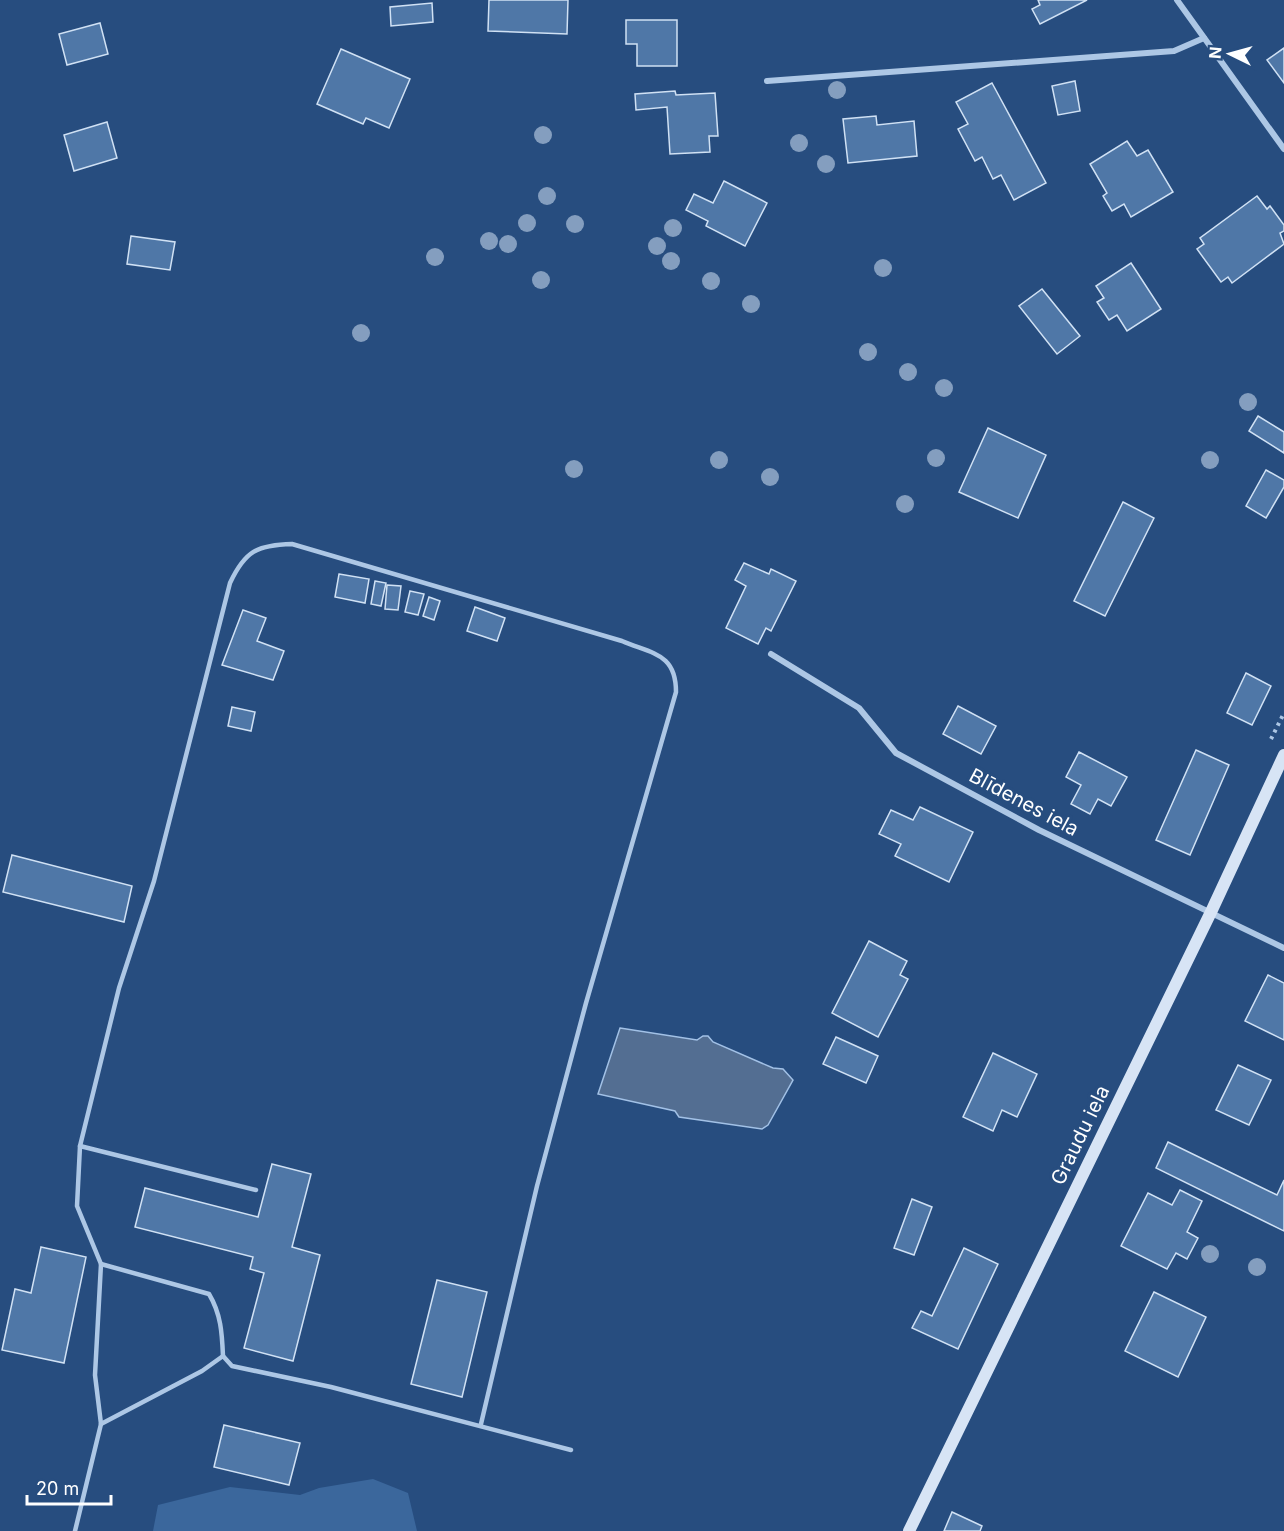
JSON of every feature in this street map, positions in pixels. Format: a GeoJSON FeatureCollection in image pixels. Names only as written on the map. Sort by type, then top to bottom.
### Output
{"type":"FeatureCollection","features":[{"type":"Feature","properties":{"kind":"main road","name":"Graudu iela"},"geometry":{"type":"LineString","coordinates":[[909,1531],[1211,912],[1284,755]]}},
{"type":"Feature","properties":{"kind":"street"},"geometry":{"type":"LineString","coordinates":[[1177,0],[1284,149]]}},
{"type":"Feature","properties":{"kind":"street"},"geometry":{"type":"LineString","coordinates":[[767,81],[1174,51],[1204,38]]}},
{"type":"Feature","properties":{"kind":"street","name":"Blīdenes iela"},"geometry":{"type":"LineString","coordinates":[[771,654],[859,708],[896,753],[1039,830],[1284,948]]}},
{"type":"Feature","properties":{"kind":"lane"},"geometry":{"type":"LineString","coordinates":[[75,1531],[101,1424],[95,1375],[101,1264],[77,1206],[80,1146],[119,988],[154,881],[230,583],[240,562],[254,550],[270,544],[292,544],[622,641],[672,664],[676,678],[676,692],[586,1003],[540,1175],[481,1424]]}},
{"type":"Feature","properties":{"kind":"lane"},"geometry":{"type":"LineString","coordinates":[[80,1146],[256,1190]]}},
{"type":"Feature","properties":{"kind":"lane"},"geometry":{"type":"LineString","coordinates":[[101,1264],[209,1294],[217,1306],[221,1321],[223,1356],[232,1366],[481,1424],[571,1450]]}},
{"type":"Feature","properties":{"kind":"lane"},"geometry":{"type":"LineString","coordinates":[[101,1424],[202,1371],[223,1356]]}},
{"type":"Feature","properties":{"kind":"shaded area"},"geometry":{"type":"Polygon","coordinates":[[[620,1028],[697,1040],[708,1036],[713,1042],[773,1068],[783,1069],[793,1080],[768,1125],[762,1129],[679,1117],[675,1111],[598,1094],[620,1028]]]}},
{"type":"Feature","properties":{"kind":"shaded area"},"geometry":{"type":"Polygon","coordinates":[[[373,1479],[408,1493],[417,1531],[153,1531],[158,1505],[230,1487],[300,1495],[319,1488],[373,1479]]]}},
{"type":"Feature","properties":{"kind":"building"},"geometry":{"type":"Polygon","coordinates":[[[489,0],[568,0],[567,34],[488,31],[489,0]]]}},
{"type":"Feature","properties":{"kind":"building"},"geometry":{"type":"Polygon","coordinates":[[[1038,0],[1087,0],[1040,24],[1032,9],[1040,5],[1038,0]]]}},
{"type":"Feature","properties":{"kind":"building"},"geometry":{"type":"Polygon","coordinates":[[[432,3],[433,22],[391,26],[390,7],[432,3]]]}},
{"type":"Feature","properties":{"kind":"building"},"geometry":{"type":"Polygon","coordinates":[[[626,20],[677,20],[677,66],[637,66],[637,44],[626,44],[626,20]]]}},
{"type":"Feature","properties":{"kind":"building"},"geometry":{"type":"Polygon","coordinates":[[[100,23],[108,54],[67,65],[59,34],[100,23]]]}},
{"type":"Feature","properties":{"kind":"building"},"geometry":{"type":"Polygon","coordinates":[[[1284,48],[1284,83],[1267,60],[1284,48]]]}},
{"type":"Feature","properties":{"kind":"building"},"geometry":{"type":"Polygon","coordinates":[[[341,49],[410,79],[389,128],[366,118],[363,124],[317,104],[341,49]]]}},
{"type":"Feature","properties":{"kind":"building"},"geometry":{"type":"Polygon","coordinates":[[[1075,81],[1080,111],[1058,115],[1052,86],[1075,81]]]}},
{"type":"Feature","properties":{"kind":"building"},"geometry":{"type":"Polygon","coordinates":[[[992,83],[1046,183],[1014,200],[1001,175],[993,179],[982,157],[975,161],[958,129],[968,124],[956,102],[992,83]]]}},
{"type":"Feature","properties":{"kind":"building"},"geometry":{"type":"Polygon","coordinates":[[[675,91],[676,95],[715,93],[718,136],[709,136],[710,152],[670,154],[667,107],[636,110],[635,94],[675,91]]]}},
{"type":"Feature","properties":{"kind":"building"},"geometry":{"type":"Polygon","coordinates":[[[876,116],[877,125],[914,121],[917,156],[848,163],[843,119],[876,116]]]}},
{"type":"Feature","properties":{"kind":"building"},"geometry":{"type":"Polygon","coordinates":[[[107,122],[117,158],[74,171],[64,135],[107,122]]]}},
{"type":"Feature","properties":{"kind":"building"},"geometry":{"type":"Polygon","coordinates":[[[1127,141],[1137,156],[1148,150],[1173,192],[1131,217],[1124,204],[1112,211],[1103,196],[1107,193],[1090,164],[1127,141]]]}},
{"type":"Feature","properties":{"kind":"building"},"geometry":{"type":"Polygon","coordinates":[[[724,181],[767,203],[745,246],[706,226],[708,221],[686,210],[694,194],[713,203],[724,181]]]}},
{"type":"Feature","properties":{"kind":"building"},"geometry":{"type":"Polygon","coordinates":[[[1257,196],[1267,209],[1270,206],[1284,225],[1284,231],[1280,233],[1284,244],[1232,283],[1228,277],[1221,282],[1197,249],[1204,244],[1200,238],[1257,196]]]}},
{"type":"Feature","properties":{"kind":"building"},"geometry":{"type":"Polygon","coordinates":[[[131,236],[175,242],[170,270],[127,264],[131,236]]]}},
{"type":"Feature","properties":{"kind":"building"},"geometry":{"type":"Polygon","coordinates":[[[1131,263],[1161,309],[1127,331],[1117,315],[1109,320],[1097,302],[1104,298],[1096,286],[1131,263]]]}},
{"type":"Feature","properties":{"kind":"building"},"geometry":{"type":"Polygon","coordinates":[[[1042,289],[1080,336],[1057,354],[1019,306],[1042,289]]]}},
{"type":"Feature","properties":{"kind":"building"},"geometry":{"type":"Polygon","coordinates":[[[1258,416],[1284,432],[1284,453],[1249,431],[1258,416]]]}},
{"type":"Feature","properties":{"kind":"building"},"geometry":{"type":"Polygon","coordinates":[[[988,428],[1046,455],[1018,518],[959,492],[988,428]]]}},
{"type":"Feature","properties":{"kind":"building"},"geometry":{"type":"Polygon","coordinates":[[[1266,470],[1284,480],[1284,487],[1266,518],[1246,506],[1266,470]]]}},
{"type":"Feature","properties":{"kind":"building"},"geometry":{"type":"Polygon","coordinates":[[[1123,502],[1154,518],[1105,616],[1074,601],[1123,502]]]}},
{"type":"Feature","properties":{"kind":"building"},"geometry":{"type":"Polygon","coordinates":[[[744,563],[769,574],[771,569],[796,581],[771,631],[766,628],[758,644],[726,628],[746,586],[735,580],[744,563]]]}},
{"type":"Feature","properties":{"kind":"building"},"geometry":{"type":"Polygon","coordinates":[[[339,574],[369,579],[365,603],[335,597],[339,574]]]}},
{"type":"Feature","properties":{"kind":"building"},"geometry":{"type":"Polygon","coordinates":[[[375,581],[386,583],[381,606],[371,604],[375,581]]]}},
{"type":"Feature","properties":{"kind":"building"},"geometry":{"type":"Polygon","coordinates":[[[387,585],[401,586],[398,610],[385,609],[387,585]]]}},
{"type":"Feature","properties":{"kind":"building"},"geometry":{"type":"Polygon","coordinates":[[[410,591],[424,594],[418,615],[405,612],[410,591]]]}},
{"type":"Feature","properties":{"kind":"building"},"geometry":{"type":"Polygon","coordinates":[[[429,597],[440,601],[434,620],[423,616],[429,597]]]}},
{"type":"Feature","properties":{"kind":"building"},"geometry":{"type":"Polygon","coordinates":[[[475,607],[505,618],[497,641],[467,631],[475,607]]]}},
{"type":"Feature","properties":{"kind":"building"},"geometry":{"type":"Polygon","coordinates":[[[243,610],[266,618],[257,641],[284,651],[273,680],[222,665],[243,610]]]}},
{"type":"Feature","properties":{"kind":"building"},"geometry":{"type":"Polygon","coordinates":[[[1246,673],[1271,686],[1252,725],[1227,713],[1246,673]]]}},
{"type":"Feature","properties":{"kind":"building"},"geometry":{"type":"Polygon","coordinates":[[[958,706],[996,726],[981,754],[943,734],[958,706]]]}},
{"type":"Feature","properties":{"kind":"building"},"geometry":{"type":"Polygon","coordinates":[[[232,707],[255,712],[251,731],[228,726],[232,707]]]}},
{"type":"Feature","properties":{"kind":"building"},"geometry":{"type":"Polygon","coordinates":[[[1196,750],[1229,765],[1190,855],[1156,840],[1196,750]]]}},
{"type":"Feature","properties":{"kind":"building"},"geometry":{"type":"Polygon","coordinates":[[[1079,752],[1127,777],[1111,806],[1098,799],[1090,814],[1071,804],[1081,785],[1066,777],[1079,752]]]}},
{"type":"Feature","properties":{"kind":"building"},"geometry":{"type":"Polygon","coordinates":[[[920,807],[973,832],[949,882],[895,856],[901,844],[879,834],[891,810],[913,820],[920,807]]]}},
{"type":"Feature","properties":{"kind":"building"},"geometry":{"type":"Polygon","coordinates":[[[12,855],[132,886],[124,922],[3,892],[12,855]]]}},
{"type":"Feature","properties":{"kind":"building"},"geometry":{"type":"Polygon","coordinates":[[[869,941],[907,961],[900,975],[908,979],[878,1037],[832,1013],[869,941]]]}},
{"type":"Feature","properties":{"kind":"building"},"geometry":{"type":"Polygon","coordinates":[[[1268,975],[1284,983],[1284,1040],[1245,1021],[1268,975]]]}},
{"type":"Feature","properties":{"kind":"building"},"geometry":{"type":"Polygon","coordinates":[[[836,1037],[878,1056],[866,1083],[823,1064],[836,1037]]]}},
{"type":"Feature","properties":{"kind":"building"},"geometry":{"type":"Polygon","coordinates":[[[993,1053],[1037,1074],[1017,1117],[1002,1110],[993,1131],[963,1117],[993,1053]]]}},
{"type":"Feature","properties":{"kind":"building"},"geometry":{"type":"Polygon","coordinates":[[[1238,1065],[1271,1080],[1249,1125],[1216,1110],[1238,1065]]]}},
{"type":"Feature","properties":{"kind":"building"},"geometry":{"type":"Polygon","coordinates":[[[1168,1142],[1277,1195],[1284,1180],[1284,1231],[1156,1168],[1168,1142]]]}},
{"type":"Feature","properties":{"kind":"building"},"geometry":{"type":"Polygon","coordinates":[[[272,1164],[311,1174],[292,1247],[320,1255],[293,1361],[244,1348],[264,1273],[250,1269],[253,1257],[135,1227],[145,1188],[258,1217],[272,1164]]]}},
{"type":"Feature","properties":{"kind":"building"},"geometry":{"type":"Polygon","coordinates":[[[1180,1190],[1202,1201],[1187,1232],[1198,1238],[1187,1259],[1176,1253],[1167,1269],[1121,1246],[1148,1193],[1172,1205],[1180,1190]]]}},
{"type":"Feature","properties":{"kind":"building"},"geometry":{"type":"Polygon","coordinates":[[[912,1199],[932,1207],[914,1255],[894,1248],[912,1199]]]}},
{"type":"Feature","properties":{"kind":"building"},"geometry":{"type":"Polygon","coordinates":[[[41,1247],[86,1257],[64,1363],[2,1350],[15,1289],[31,1293],[41,1247]]]}},
{"type":"Feature","properties":{"kind":"building"},"geometry":{"type":"Polygon","coordinates":[[[964,1248],[998,1264],[958,1349],[912,1328],[921,1311],[932,1316],[964,1248]]]}},
{"type":"Feature","properties":{"kind":"building"},"geometry":{"type":"Polygon","coordinates":[[[437,1280],[487,1292],[462,1397],[411,1384],[437,1280]]]}},
{"type":"Feature","properties":{"kind":"building"},"geometry":{"type":"Polygon","coordinates":[[[1154,1292],[1206,1317],[1178,1377],[1125,1351],[1154,1292]]]}},
{"type":"Feature","properties":{"kind":"building"},"geometry":{"type":"Polygon","coordinates":[[[224,1425],[300,1443],[289,1485],[214,1467],[224,1425]]]}},
{"type":"Feature","properties":{"kind":"building"},"geometry":{"type":"Polygon","coordinates":[[[952,1512],[982,1526],[980,1531],[944,1531],[952,1512]]]}}]}
